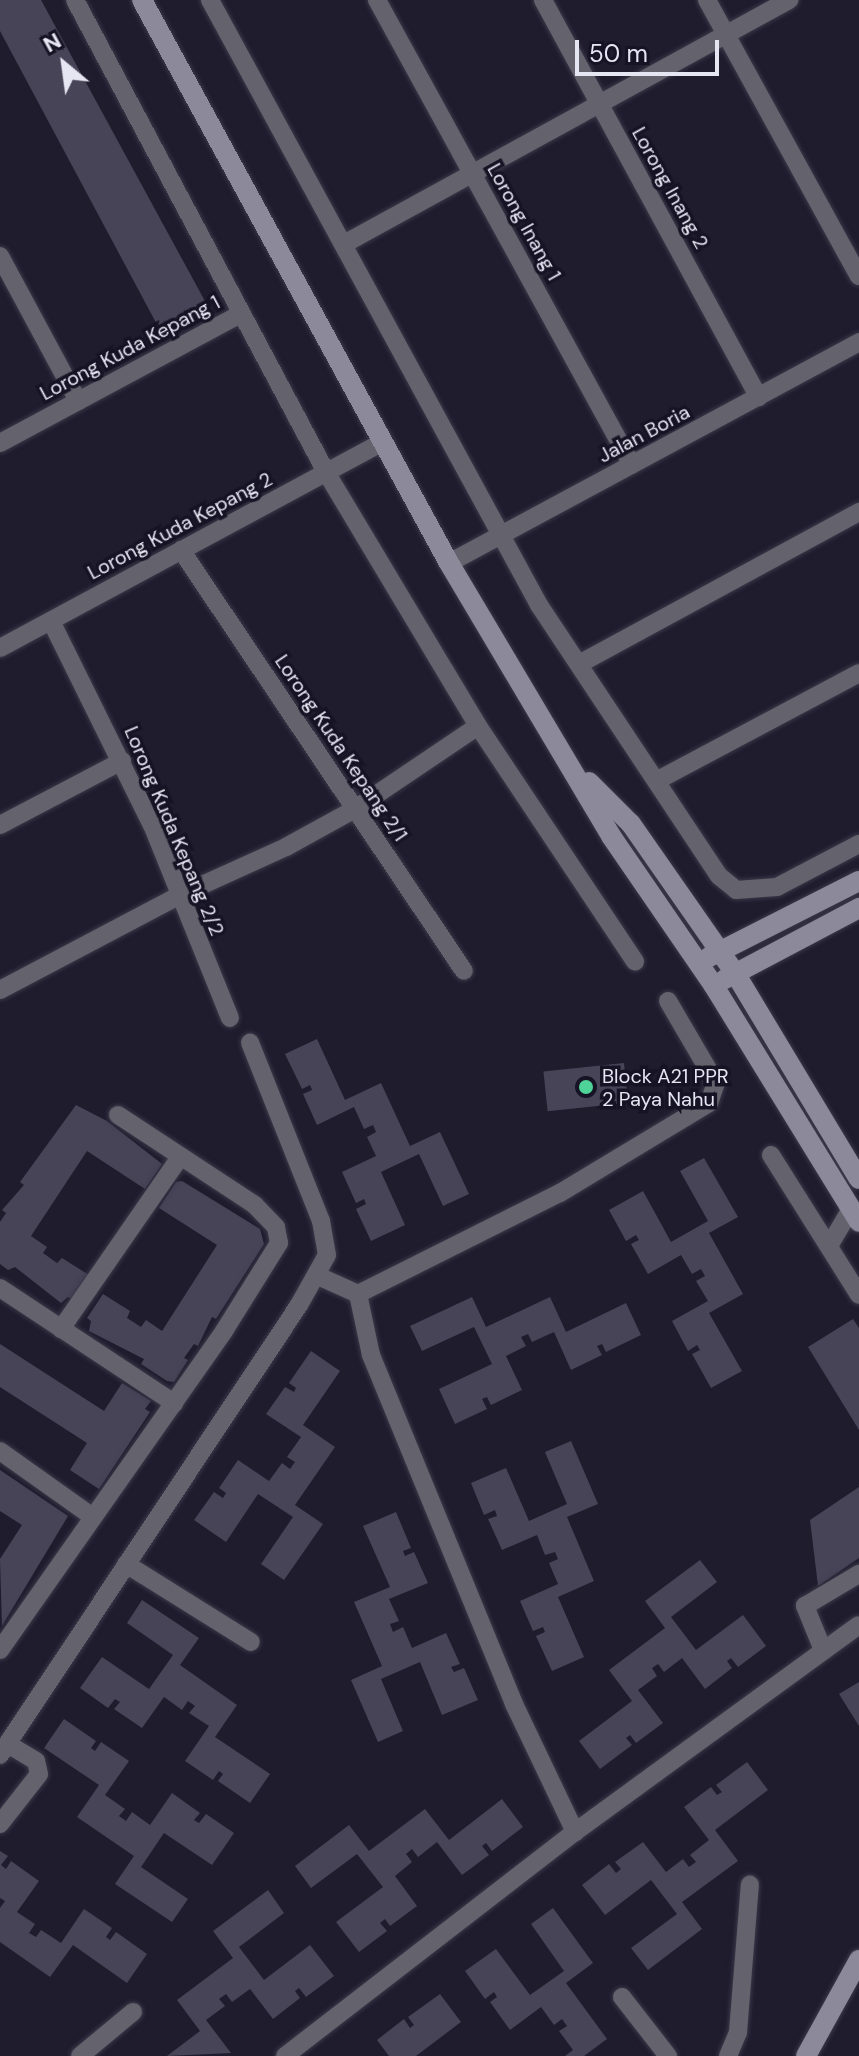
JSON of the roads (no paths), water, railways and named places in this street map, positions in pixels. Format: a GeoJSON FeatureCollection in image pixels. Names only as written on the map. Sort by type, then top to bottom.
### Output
{"type":"FeatureCollection","features":[{"type":"Feature","properties":{"kind":"main road"},"geometry":{"type":"LineString","coordinates":[[142,0],[449,563],[572,765],[611,836],[714,986],[855,1216]]}},
{"type":"Feature","properties":{"kind":"main road"},"geometry":{"type":"LineString","coordinates":[[572,765],[631,824],[735,973],[859,1179]]}},
{"type":"Feature","properties":{"kind":"main road"},"geometry":{"type":"LineString","coordinates":[[699,963],[859,881]]}},
{"type":"Feature","properties":{"kind":"main road"},"geometry":{"type":"LineString","coordinates":[[714,986],[859,908]]}},
{"type":"Feature","properties":{"kind":"main road"},"geometry":{"type":"LineString","coordinates":[[806,2056],[859,1960]]}},
{"type":"Feature","properties":{"kind":"street"},"geometry":{"type":"LineString","coordinates":[[75,0],[239,315],[326,472],[478,726],[635,961]]}},
{"type":"Feature","properties":{"kind":"street"},"geometry":{"type":"LineString","coordinates":[[210,0],[501,538],[579,664],[719,876],[736,890],[789,883],[859,844]]}},
{"type":"Feature","properties":{"kind":"street","name":"Lorong Inang 1"},"geometry":{"type":"LineString","coordinates":[[377,0],[632,465]]}},
{"type":"Feature","properties":{"kind":"street","name":"Lorong Inang 2"},"geometry":{"type":"LineString","coordinates":[[543,0],[759,397]]}},
{"type":"Feature","properties":{"kind":"street"},"geometry":{"type":"LineString","coordinates":[[707,0],[859,276]]}},
{"type":"Feature","properties":{"kind":"street"},"geometry":{"type":"LineString","coordinates":[[344,244],[789,0]]}},
{"type":"Feature","properties":{"kind":"street"},"geometry":{"type":"LineString","coordinates":[[0,256],[78,401]]}},
{"type":"Feature","properties":{"kind":"street","name":"Lorong Kuda Kepang 1"},"geometry":{"type":"LineString","coordinates":[[0,443],[239,315]]}},
{"type":"Feature","properties":{"kind":"street","name":"Jalan Boria"},"geometry":{"type":"LineString","coordinates":[[449,563],[501,538],[859,342]]}},
{"type":"Feature","properties":{"kind":"street","name":"Lorong Kuda Kepang 2"},"geometry":{"type":"LineString","coordinates":[[0,648],[382,442]]}},
{"type":"Feature","properties":{"kind":"street"},"geometry":{"type":"LineString","coordinates":[[579,664],[859,512]]}},
{"type":"Feature","properties":{"kind":"street","name":"Lorong Kuda Kepang 2/1"},"geometry":{"type":"LineString","coordinates":[[181,550],[464,971]]}},
{"type":"Feature","properties":{"kind":"street","name":"Lorong Kuda Kepang 2/2"},"geometry":{"type":"LineString","coordinates":[[51,621],[122,761],[230,1018]]}},
{"type":"Feature","properties":{"kind":"street"},"geometry":{"type":"LineString","coordinates":[[658,780],[859,673]]}},
{"type":"Feature","properties":{"kind":"street"},"geometry":{"type":"LineString","coordinates":[[0,990],[178,896],[355,809],[478,726]]}},
{"type":"Feature","properties":{"kind":"street"},"geometry":{"type":"LineString","coordinates":[[0,825],[122,761]]}},
{"type":"Feature","properties":{"kind":"street"},"geometry":{"type":"LineString","coordinates":[[358,1294],[560,1193],[709,1103],[716,1083],[668,1001]]}},
{"type":"Feature","properties":{"kind":"street"},"geometry":{"type":"LineString","coordinates":[[0,1824],[39,1774],[36,1761],[4,1749],[318,1276],[327,1255],[321,1221],[250,1043]]}},
{"type":"Feature","properties":{"kind":"street"},"geometry":{"type":"LineString","coordinates":[[0,1650],[174,1403],[279,1243],[276,1227],[255,1205],[118,1115]]}},
{"type":"Feature","properties":{"kind":"street"},"geometry":{"type":"LineString","coordinates":[[771,1155],[857,1289]]}},
{"type":"Feature","properties":{"kind":"street"},"geometry":{"type":"LineString","coordinates":[[61,1329],[180,1157]]}},
{"type":"Feature","properties":{"kind":"street"},"geometry":{"type":"LineString","coordinates":[[829,1246],[855,1216]]}},
{"type":"Feature","properties":{"kind":"street"},"geometry":{"type":"LineString","coordinates":[[318,1276],[358,1294]]}},
{"type":"Feature","properties":{"kind":"street"},"geometry":{"type":"LineString","coordinates":[[0,1288],[174,1403]]}},
{"type":"Feature","properties":{"kind":"street"},"geometry":{"type":"LineString","coordinates":[[358,1294],[376,1369],[514,1704],[575,1832]]}},
{"type":"Feature","properties":{"kind":"street"},"geometry":{"type":"LineString","coordinates":[[0,1451],[93,1517]]}},
{"type":"Feature","properties":{"kind":"street"},"geometry":{"type":"LineString","coordinates":[[126,1564],[251,1642]]}},
{"type":"Feature","properties":{"kind":"street"},"geometry":{"type":"LineString","coordinates":[[823,1650],[805,1606],[859,1574]]}},
{"type":"Feature","properties":{"kind":"street"},"geometry":{"type":"LineString","coordinates":[[285,2056],[575,1832],[859,1625]]}},
{"type":"Feature","properties":{"kind":"street"},"geometry":{"type":"LineString","coordinates":[[728,2056],[738,2032],[750,1884]]}},
{"type":"Feature","properties":{"kind":"street"},"geometry":{"type":"LineString","coordinates":[[622,1997],[668,2056]]}},
{"type":"Feature","properties":{"kind":"street"},"geometry":{"type":"LineString","coordinates":[[80,2056],[133,2012]]}},
{"type":"Feature","properties":{"kind":"place","name":"Block A21 PPR 2 Paya Nahu"},"geometry":{"type":"Point","coordinates":[586,1087]}}]}
